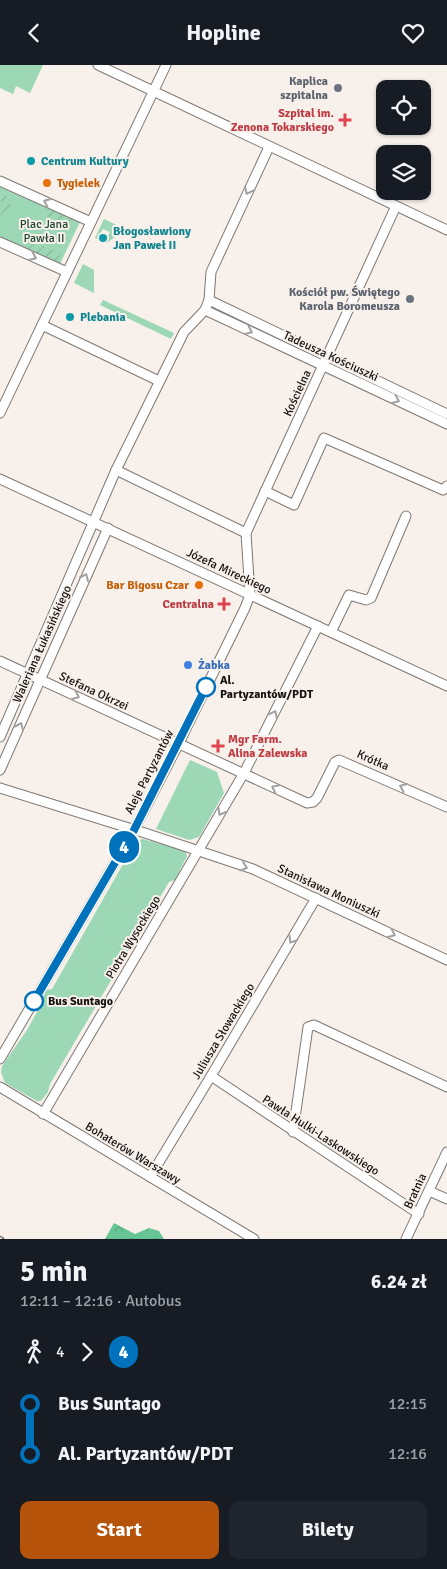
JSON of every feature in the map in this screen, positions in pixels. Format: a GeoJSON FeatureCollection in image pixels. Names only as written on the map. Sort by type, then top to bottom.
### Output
{"type":"FeatureCollection","features":[{"type":"Feature","properties":{"kind":"street"},"geometry":{"type":"LineString","coordinates":[[98,65],[447,230]]}},
{"type":"Feature","properties":{"kind":"street"},"geometry":{"type":"LineString","coordinates":[[0,413],[166,65]]}},
{"type":"Feature","properties":{"kind":"street"},"geometry":{"type":"LineString","coordinates":[[205,310],[209,300],[210,272],[269,147]]}},
{"type":"Feature","properties":{"kind":"street"},"geometry":{"type":"LineString","coordinates":[[0,181],[91,222]]}},
{"type":"Feature","properties":{"kind":"street","name":"Kościelna"},"geometry":{"type":"LineString","coordinates":[[250,595],[246,533],[396,206]]}},
{"type":"Feature","properties":{"kind":"street"},"geometry":{"type":"LineString","coordinates":[[0,242],[67,272]]}},
{"type":"Feature","properties":{"kind":"street","name":"Tadeusza Kościuszki"},"geometry":{"type":"LineString","coordinates":[[209,300],[324,362],[447,424]]}},
{"type":"Feature","properties":{"kind":"street","name":"Tadeusza Kościuszki"},"geometry":{"type":"LineString","coordinates":[[205,310],[447,414]]}},
{"type":"Feature","properties":{"kind":"street","name":"Waleriana Łukasińskiego"},"geometry":{"type":"LineString","coordinates":[[0,737],[116,470],[184,332],[205,310]]}},
{"type":"Feature","properties":{"kind":"street"},"geometry":{"type":"LineString","coordinates":[[42,325],[159,381]]}},
{"type":"Feature","properties":{"kind":"street"},"geometry":{"type":"LineString","coordinates":[[265,491],[294,505],[324,438],[443,490],[447,487]]}},
{"type":"Feature","properties":{"kind":"street"},"geometry":{"type":"LineString","coordinates":[[116,470],[246,533]]}},
{"type":"Feature","properties":{"kind":"street","name":"Józefa Mireckiego"},"geometry":{"type":"LineString","coordinates":[[0,479],[447,686]]}},
{"type":"Feature","properties":{"kind":"street"},"geometry":{"type":"LineString","coordinates":[[331,632],[349,595],[366,601],[371,598],[406,517]]}},
{"type":"Feature","properties":{"kind":"street","name":"Waleriana Łukasińskiego"},"geometry":{"type":"LineString","coordinates":[[0,770],[108,528]]}},
{"type":"Feature","properties":{"kind":"street","name":"Aleje Partyzantów"},"geometry":{"type":"LineString","coordinates":[[0,1059],[134,830],[178,745],[250,595]]}},
{"type":"Feature","properties":{"kind":"street","name":"Piotra Wysockiego"},"geometry":{"type":"LineString","coordinates":[[43,1114],[244,773],[318,626]]}},
{"type":"Feature","properties":{"kind":"street","name":"Stefana Okrzei"},"geometry":{"type":"LineString","coordinates":[[0,661],[178,745]]}},
{"type":"Feature","properties":{"kind":"street"},"geometry":{"type":"LineString","coordinates":[[178,745],[244,773]]}},
{"type":"Feature","properties":{"kind":"street","name":"Krótka"},"geometry":{"type":"LineString","coordinates":[[244,773],[307,803],[313,802],[317,798],[336,762],[339,760],[447,807]]}},
{"type":"Feature","properties":{"kind":"street","name":"Stanisława Moniuszki"},"geometry":{"type":"LineString","coordinates":[[0,788],[252,869],[316,897],[447,960]]}},
{"type":"Feature","properties":{"kind":"street","name":"Juliusza Słowackiego"},"geometry":{"type":"LineString","coordinates":[[150,1177],[316,897]]}},
{"type":"Feature","properties":{"kind":"street"},"geometry":{"type":"LineString","coordinates":[[293,1132],[308,1027],[314,1025],[447,1087]]}},
{"type":"Feature","properties":{"kind":"street","name":"Pawła Hulki-Laskowskiego"},"geometry":{"type":"LineString","coordinates":[[211,1076],[419,1214]]}},
{"type":"Feature","properties":{"kind":"street","name":"Bohaterów Warszawy"},"geometry":{"type":"LineString","coordinates":[[0,1087],[254,1239]]}},
{"type":"Feature","properties":{"kind":"street","name":"Bratnia"},"geometry":{"type":"LineString","coordinates":[[406,1239],[447,1153]]}},
{"type":"Feature","properties":{"kind":"street"},"geometry":{"type":"LineString","coordinates":[[429,1191],[447,1199]]}},
{"type":"Feature","properties":{"kind":"green space"},"geometry":{"type":"Polygon","coordinates":[[[0,65],[43,65],[30,93],[16,86],[13,94],[0,88],[0,65]]]}},
{"type":"Feature","properties":{"kind":"green space","name":"Plac Jana Pawła II"},"geometry":{"type":"Polygon","coordinates":[[[0,184],[81,220],[59,266],[0,238],[0,184]]]}},
{"type":"Feature","properties":{"kind":"green space"},"geometry":{"type":"Polygon","coordinates":[[[5,194],[10,202],[11,211],[0,224],[0,216],[4,208],[1,201],[5,194]]]}},
{"type":"Feature","properties":{"kind":"green space"},"geometry":{"type":"Polygon","coordinates":[[[50,206],[78,219],[74,226],[69,229],[60,221],[50,221],[45,209],[50,206]]]}},
{"type":"Feature","properties":{"kind":"green space"},"geometry":{"type":"Polygon","coordinates":[[[104,219],[125,229],[107,243],[105,243],[110,232],[103,229],[97,239],[95,238],[104,219]]]}},
{"type":"Feature","properties":{"kind":"green space"},"geometry":{"type":"Polygon","coordinates":[[[40,243],[46,249],[59,251],[60,256],[56,264],[28,251],[27,246],[40,243]]]}},
{"type":"Feature","properties":{"kind":"green space"},"geometry":{"type":"Polygon","coordinates":[[[83,264],[94,270],[94,293],[74,283],[83,264]]]}},
{"type":"Feature","properties":{"kind":"green space"},"geometry":{"type":"Polygon","coordinates":[[[103,300],[174,333],[171,339],[100,305],[103,300]]]}},
{"type":"Feature","properties":{"kind":"green space"},"geometry":{"type":"Polygon","coordinates":[[[190,760],[217,772],[224,793],[199,837],[189,840],[156,829],[190,760]]]}},
{"type":"Feature","properties":{"kind":"green space"},"geometry":{"type":"Polygon","coordinates":[[[143,839],[185,851],[187,856],[175,880],[169,882],[50,1084],[48,1092],[41,1101],[37,1101],[5,1083],[1,1072],[2,1066],[27,1030],[43,1001],[46,990],[52,989],[135,843],[143,839]]]}},
{"type":"Feature","properties":{"kind":"green space"},"geometry":{"type":"Polygon","coordinates":[[[114,1223],[135,1234],[149,1228],[159,1231],[164,1239],[105,1239],[114,1223]]]}},
{"type":"Feature","properties":{"kind":"bus line","name":"4"},"geometry":{"type":"LineString","coordinates":[[34,1001],[134,830],[206,687]]}},
{"type":"Feature","properties":{"kind":"place","name":"Kaplica szpitalna"},"geometry":{"type":"Point","coordinates":[338,88]}},
{"type":"Feature","properties":{"kind":"place","name":"Szpital im. Zenona Tokarskiego"},"geometry":{"type":"Point","coordinates":[345,120]}},
{"type":"Feature","properties":{"kind":"place","name":"Centrum Kultury"},"geometry":{"type":"Point","coordinates":[31,161]}},
{"type":"Feature","properties":{"kind":"place","name":"Tygielek"},"geometry":{"type":"Point","coordinates":[47,183]}},
{"type":"Feature","properties":{"kind":"place","name":"Błogosławiony Jan Paweł II"},"geometry":{"type":"Point","coordinates":[103,238]}},
{"type":"Feature","properties":{"kind":"place","name":"Kościół pw. Świętego Karola Boromeusza"},"geometry":{"type":"Point","coordinates":[410,299]}},
{"type":"Feature","properties":{"kind":"place","name":"Plebania"},"geometry":{"type":"Point","coordinates":[70,317]}},
{"type":"Feature","properties":{"kind":"place","name":"Bar Bigosu Czar"},"geometry":{"type":"Point","coordinates":[199,585]}},
{"type":"Feature","properties":{"kind":"place","name":"Centralna"},"geometry":{"type":"Point","coordinates":[224,604]}},
{"type":"Feature","properties":{"kind":"place","name":"Żabka"},"geometry":{"type":"Point","coordinates":[188,665]}},
{"type":"Feature","properties":{"kind":"place","name":"Al. Partyzantów/PDT"},"geometry":{"type":"Point","coordinates":[206,687]}},
{"type":"Feature","properties":{"kind":"place","name":"Mgr Farm. Alina Zalewska"},"geometry":{"type":"Point","coordinates":[218,746]}},
{"type":"Feature","properties":{"kind":"place","name":"Bus Suntago"},"geometry":{"type":"Point","coordinates":[34,1001]}}]}
